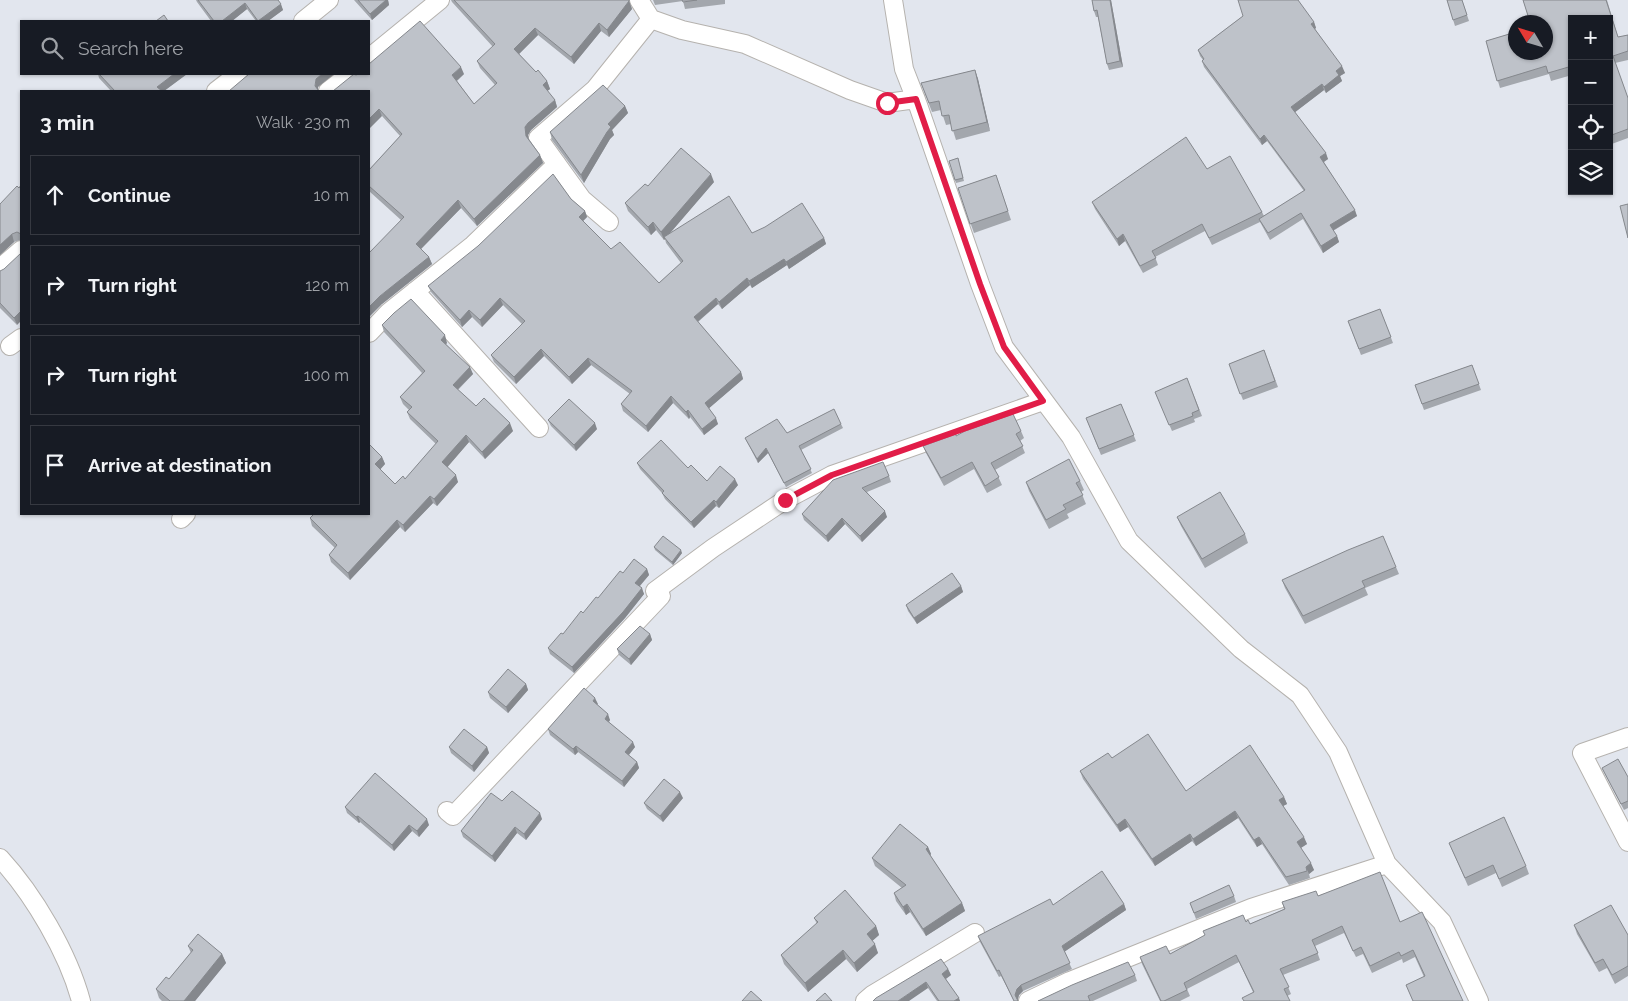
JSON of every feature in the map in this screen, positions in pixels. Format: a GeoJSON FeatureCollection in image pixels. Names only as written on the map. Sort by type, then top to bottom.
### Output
{"type":"FeatureCollection","features":[{"type":"Feature","properties":{"kind":"street"},"geometry":{"type":"LineString","coordinates":[[304,20],[329,0]]}},
{"type":"Feature","properties":{"kind":"street"},"geometry":{"type":"LineString","coordinates":[[370,57],[440,0]]}},
{"type":"Feature","properties":{"kind":"street"},"geometry":{"type":"LineString","coordinates":[[639,0],[651,19],[682,30],[745,44],[850,90],[887,103],[916,99]]}},
{"type":"Feature","properties":{"kind":"street"},"geometry":{"type":"LineString","coordinates":[[893,0],[904,69],[976,275],[1004,347],[1071,437],[1129,541],[1241,649],[1300,695],[1338,752],[1387,864],[1442,922],[1479,1001]]}},
{"type":"Feature","properties":{"kind":"street"},"geometry":{"type":"LineString","coordinates":[[610,222],[582,199],[538,138],[596,88],[651,19]]}},
{"type":"Feature","properties":{"kind":"street"},"geometry":{"type":"LineString","coordinates":[[217,90],[237,75]]}},
{"type":"Feature","properties":{"kind":"street"},"geometry":{"type":"LineString","coordinates":[[329,90],[349,75]]}},
{"type":"Feature","properties":{"kind":"street"},"geometry":{"type":"LineString","coordinates":[[370,332],[389,312],[473,245],[557,164]]}},
{"type":"Feature","properties":{"kind":"street"},"geometry":{"type":"LineString","coordinates":[[0,268],[20,251]]}},
{"type":"Feature","properties":{"kind":"street"},"geometry":{"type":"LineString","coordinates":[[415,292],[539,428]]}},
{"type":"Feature","properties":{"kind":"street"},"geometry":{"type":"LineString","coordinates":[[447,811],[453,816],[473,795],[660,596],[655,591],[713,548],[785,500],[832,475],[1043,401]]}},
{"type":"Feature","properties":{"kind":"street"},"geometry":{"type":"LineString","coordinates":[[1628,737],[1582,753],[1628,842]]}},
{"type":"Feature","properties":{"kind":"street"},"geometry":{"type":"LineString","coordinates":[[0,858],[29,895],[57,941],[75,979],[81,1001]]}},
{"type":"Feature","properties":{"kind":"street"},"geometry":{"type":"LineString","coordinates":[[1028,1001],[1070,981],[1251,908],[1387,864]]}},
{"type":"Feature","properties":{"kind":"street"},"geometry":{"type":"LineString","coordinates":[[865,1001],[975,933]]}},
{"type":"Feature","properties":{"kind":"building"},"geometry":{"type":"Polygon","coordinates":[[[198,0],[278,0],[281,4],[259,20],[257,20],[245,3],[223,20],[213,20],[198,0]]]}},
{"type":"Feature","properties":{"kind":"building"},"geometry":{"type":"Polygon","coordinates":[[[358,0],[386,0],[370,14],[358,0]]]}},
{"type":"Feature","properties":{"kind":"building"},"geometry":{"type":"Polygon","coordinates":[[[454,0],[629,0],[607,30],[599,23],[571,57],[535,28],[514,49],[536,72],[538,70],[547,81],[543,85],[555,100],[525,127],[526,136],[540,155],[474,219],[458,200],[416,244],[429,257],[370,306],[370,252],[404,217],[370,187],[370,169],[402,134],[379,109],[370,118],[370,90],[334,90],[353,75],[370,75],[370,63],[420,21],[461,67],[452,75],[474,104],[497,83],[477,61],[495,44],[454,0]]]}},
{"type":"Feature","properties":{"kind":"building"},"geometry":{"type":"Polygon","coordinates":[[[1092,0],[1110,0],[1120,61],[1107,64],[1097,10],[1094,11],[1092,0]]]}},
{"type":"Feature","properties":{"kind":"building"},"geometry":{"type":"Polygon","coordinates":[[[1238,0],[1298,0],[1314,22],[1311,24],[1342,66],[1336,71],[1339,75],[1324,87],[1322,84],[1291,107],[1326,153],[1320,157],[1355,210],[1330,225],[1337,236],[1321,246],[1301,213],[1268,233],[1259,219],[1305,190],[1264,135],[1260,139],[1202,61],[1204,59],[1198,50],[1243,16],[1238,0]]]}},
{"type":"Feature","properties":{"kind":"building"},"geometry":{"type":"Polygon","coordinates":[[[1447,0],[1462,0],[1467,15],[1453,20],[1447,0]]]}},
{"type":"Feature","properties":{"kind":"building"},"geometry":{"type":"Polygon","coordinates":[[[1523,0],[1606,0],[1611,15],[1568,15],[1568,67],[1548,73],[1546,66],[1497,81],[1486,41],[1508,34],[1508,60],[1553,60],[1553,15],[1528,15],[1523,0]]]}},
{"type":"Feature","properties":{"kind":"building"},"geometry":{"type":"Polygon","coordinates":[[[164,15],[167,20],[157,20],[164,15]]]}},
{"type":"Feature","properties":{"kind":"building"},"geometry":{"type":"Polygon","coordinates":[[[1613,22],[1618,37],[1628,35],[1628,51],[1613,56],[1613,22]]]}},
{"type":"Feature","properties":{"kind":"building"},"geometry":{"type":"Polygon","coordinates":[[[1613,56],[1628,98],[1628,129],[1613,135],[1613,56]]]}},
{"type":"Feature","properties":{"kind":"building"},"geometry":{"type":"Polygon","coordinates":[[[975,70],[987,122],[952,131],[949,115],[942,116],[939,101],[929,103],[921,83],[975,70]]]}},
{"type":"Feature","properties":{"kind":"building"},"geometry":{"type":"Polygon","coordinates":[[[100,75],[173,75],[157,87],[161,90],[114,90],[100,75]]]}},
{"type":"Feature","properties":{"kind":"building"},"geometry":{"type":"Polygon","coordinates":[[[248,75],[321,75],[316,79],[315,86],[318,90],[230,90],[248,75]]]}},
{"type":"Feature","properties":{"kind":"building"},"geometry":{"type":"Polygon","coordinates":[[[603,85],[625,106],[608,124],[611,127],[581,175],[550,132],[603,85]]]}},
{"type":"Feature","properties":{"kind":"building"},"geometry":{"type":"Polygon","coordinates":[[[1186,137],[1207,169],[1230,156],[1262,212],[1209,238],[1202,224],[1152,251],[1156,258],[1140,266],[1123,234],[1117,239],[1092,202],[1186,137]]]}},
{"type":"Feature","properties":{"kind":"building"},"geometry":{"type":"Polygon","coordinates":[[[681,148],[711,174],[661,232],[653,222],[648,227],[625,203],[645,184],[648,186],[681,148]]]}},
{"type":"Feature","properties":{"kind":"building"},"geometry":{"type":"Polygon","coordinates":[[[958,158],[963,178],[955,180],[949,161],[958,158]]]}},
{"type":"Feature","properties":{"kind":"building"},"geometry":{"type":"Polygon","coordinates":[[[553,174],[571,199],[585,211],[579,217],[611,249],[620,242],[659,283],[683,261],[664,237],[729,196],[752,233],[765,227],[802,203],[824,238],[786,262],[784,259],[749,281],[747,278],[719,302],[716,298],[694,317],[741,372],[705,403],[716,418],[702,429],[688,410],[686,412],[671,396],[646,426],[621,404],[632,391],[588,358],[569,377],[541,349],[514,377],[491,355],[525,321],[500,298],[480,320],[469,310],[460,320],[428,286],[478,246],[553,174]]]}},
{"type":"Feature","properties":{"kind":"building"},"geometry":{"type":"Polygon","coordinates":[[[996,175],[1008,211],[970,224],[958,188],[996,175]]]}},
{"type":"Feature","properties":{"kind":"building"},"geometry":{"type":"Polygon","coordinates":[[[17,186],[19,188],[20,186],[20,234],[17,232],[12,234],[0,245],[0,204],[17,186]]]}},
{"type":"Feature","properties":{"kind":"building"},"geometry":{"type":"Polygon","coordinates":[[[1628,204],[1628,238],[1620,206],[1628,204]]]}},
{"type":"Feature","properties":{"kind":"building"},"geometry":{"type":"Polygon","coordinates":[[[20,254],[20,312],[14,318],[0,303],[0,271],[20,254]]]}},
{"type":"Feature","properties":{"kind":"building"},"geometry":{"type":"Polygon","coordinates":[[[411,299],[445,335],[441,340],[470,367],[453,385],[476,406],[484,398],[510,423],[482,452],[466,435],[442,462],[456,475],[434,499],[430,496],[403,525],[397,520],[348,573],[329,555],[337,545],[310,518],[313,515],[370,515],[370,445],[382,457],[375,464],[395,484],[403,476],[405,479],[438,441],[407,412],[412,407],[400,397],[425,371],[382,325],[411,299]]]}},
{"type":"Feature","properties":{"kind":"building"},"geometry":{"type":"Polygon","coordinates":[[[1380,309],[1391,337],[1359,349],[1348,321],[1380,309]]]}},
{"type":"Feature","properties":{"kind":"building"},"geometry":{"type":"Polygon","coordinates":[[[1264,350],[1275,381],[1240,394],[1229,364],[1264,350]]]}},
{"type":"Feature","properties":{"kind":"building"},"geometry":{"type":"Polygon","coordinates":[[[1472,365],[1479,384],[1422,404],[1415,385],[1472,365]]]}},
{"type":"Feature","properties":{"kind":"building"},"geometry":{"type":"Polygon","coordinates":[[[1187,378],[1199,410],[1192,413],[1193,416],[1169,425],[1155,392],[1187,378]]]}},
{"type":"Feature","properties":{"kind":"building"},"geometry":{"type":"Polygon","coordinates":[[[569,399],[595,423],[574,445],[548,420],[569,399]]]}},
{"type":"Feature","properties":{"kind":"building"},"geometry":{"type":"Polygon","coordinates":[[[1121,404],[1134,435],[1099,449],[1086,418],[1121,404]]]}},
{"type":"Feature","properties":{"kind":"building"},"geometry":{"type":"Polygon","coordinates":[[[834,409],[841,424],[799,446],[811,469],[784,483],[766,448],[757,459],[745,438],[777,419],[787,433],[834,409]]]}},
{"type":"Feature","properties":{"kind":"building"},"geometry":{"type":"Polygon","coordinates":[[[1013,414],[1021,431],[1016,434],[1023,446],[991,463],[999,477],[985,486],[972,462],[941,478],[923,446],[956,434],[956,436],[1013,414]]]}},
{"type":"Feature","properties":{"kind":"building"},"geometry":{"type":"Polygon","coordinates":[[[661,440],[688,468],[691,465],[707,481],[720,466],[735,479],[716,502],[714,500],[691,522],[662,493],[664,491],[637,463],[661,440]]]}},
{"type":"Feature","properties":{"kind":"building"},"geometry":{"type":"Polygon","coordinates":[[[1069,459],[1080,481],[1076,483],[1083,495],[1063,505],[1066,509],[1046,520],[1026,482],[1069,459]]]}},
{"type":"Feature","properties":{"kind":"building"},"geometry":{"type":"Polygon","coordinates":[[[883,462],[889,476],[862,488],[885,511],[860,536],[842,518],[826,536],[802,514],[833,480],[883,462]]]}},
{"type":"Feature","properties":{"kind":"building"},"geometry":{"type":"Polygon","coordinates":[[[1220,492],[1245,534],[1202,559],[1177,517],[1220,492]]]}},
{"type":"Feature","properties":{"kind":"building"},"geometry":{"type":"Polygon","coordinates":[[[663,536],[681,550],[672,562],[654,547],[663,536]]]}},
{"type":"Feature","properties":{"kind":"building"},"geometry":{"type":"Polygon","coordinates":[[[1383,536],[1396,567],[1362,581],[1365,587],[1303,616],[1282,580],[1383,536]]]}},
{"type":"Feature","properties":{"kind":"building"},"geometry":{"type":"Polygon","coordinates":[[[634,559],[647,569],[635,583],[642,588],[623,612],[572,667],[548,648],[561,633],[563,634],[581,611],[583,613],[620,571],[623,573],[634,559]]]}},
{"type":"Feature","properties":{"kind":"building"},"geometry":{"type":"Polygon","coordinates":[[[952,573],[961,586],[914,618],[906,605],[952,573]]]}},
{"type":"Feature","properties":{"kind":"building"},"geometry":{"type":"Polygon","coordinates":[[[640,626],[650,634],[629,659],[617,649],[640,626]]]}},
{"type":"Feature","properties":{"kind":"building"},"geometry":{"type":"Polygon","coordinates":[[[508,669],[526,684],[506,707],[488,692],[508,669]]]}},
{"type":"Feature","properties":{"kind":"building"},"geometry":{"type":"Polygon","coordinates":[[[584,688],[595,698],[593,701],[608,714],[605,719],[633,742],[625,752],[637,762],[622,781],[576,746],[573,749],[548,729],[584,688]]]}},
{"type":"Feature","properties":{"kind":"building"},"geometry":{"type":"Polygon","coordinates":[[[464,729],[487,747],[472,766],[449,747],[464,729]]]}},
{"type":"Feature","properties":{"kind":"building"},"geometry":{"type":"Polygon","coordinates":[[[1148,734],[1186,791],[1250,745],[1284,797],[1279,800],[1304,837],[1297,842],[1311,863],[1306,867],[1307,871],[1286,877],[1259,837],[1254,840],[1235,811],[1193,839],[1190,834],[1152,859],[1125,819],[1117,825],[1080,771],[1108,753],[1112,758],[1148,734]]]}},
{"type":"Feature","properties":{"kind":"building"},"geometry":{"type":"Polygon","coordinates":[[[1618,759],[1628,777],[1628,801],[1621,804],[1602,768],[1618,759]]]}},
{"type":"Feature","properties":{"kind":"building"},"geometry":{"type":"Polygon","coordinates":[[[375,773],[427,819],[417,831],[409,825],[392,845],[345,807],[375,773]]]}},
{"type":"Feature","properties":{"kind":"building"},"geometry":{"type":"Polygon","coordinates":[[[664,779],[680,792],[660,816],[644,803],[664,779]]]}},
{"type":"Feature","properties":{"kind":"building"},"geometry":{"type":"Polygon","coordinates":[[[512,791],[540,813],[524,834],[515,827],[492,856],[461,831],[491,793],[502,801],[512,791]]]}},
{"type":"Feature","properties":{"kind":"building"},"geometry":{"type":"Polygon","coordinates":[[[1504,817],[1526,866],[1499,879],[1493,865],[1465,878],[1449,843],[1504,817]]]}},
{"type":"Feature","properties":{"kind":"building"},"geometry":{"type":"Polygon","coordinates":[[[900,824],[928,847],[926,849],[962,903],[923,929],[907,904],[903,907],[894,893],[906,885],[872,858],[900,824]]]}},
{"type":"Feature","properties":{"kind":"building"},"geometry":{"type":"Polygon","coordinates":[[[1102,871],[1124,904],[1062,946],[1070,963],[1021,985],[1015,995],[1018,1001],[1014,1001],[999,970],[997,971],[978,936],[1050,899],[1053,905],[1102,871]]]}},
{"type":"Feature","properties":{"kind":"building"},"geometry":{"type":"Polygon","coordinates":[[[1380,872],[1400,922],[1422,912],[1463,1001],[1413,1001],[1406,985],[1425,976],[1413,950],[1401,956],[1399,952],[1370,966],[1361,947],[1353,951],[1342,926],[1312,940],[1318,953],[1280,969],[1289,987],[1284,989],[1290,1001],[1244,1001],[1242,998],[1254,992],[1236,955],[1184,983],[1187,990],[1161,1001],[1140,957],[1166,946],[1170,954],[1205,935],[1203,931],[1243,915],[1246,922],[1248,920],[1250,924],[1285,909],[1282,902],[1316,891],[1318,896],[1380,872]]]}},
{"type":"Feature","properties":{"kind":"building"},"geometry":{"type":"Polygon","coordinates":[[[1229,885],[1234,896],[1194,913],[1190,903],[1229,885]]]}},
{"type":"Feature","properties":{"kind":"building"},"geometry":{"type":"Polygon","coordinates":[[[845,890],[876,926],[867,934],[875,944],[854,963],[843,950],[805,983],[781,955],[818,922],[814,918],[845,890]]]}},
{"type":"Feature","properties":{"kind":"building"},"geometry":{"type":"Polygon","coordinates":[[[1611,905],[1628,935],[1628,966],[1612,975],[1603,959],[1595,963],[1574,925],[1611,905]]]}},
{"type":"Feature","properties":{"kind":"building"},"geometry":{"type":"Polygon","coordinates":[[[198,934],[222,954],[184,1001],[170,1001],[156,989],[166,977],[169,979],[193,950],[188,946],[198,934]]]}},
{"type":"Feature","properties":{"kind":"building"},"geometry":{"type":"Polygon","coordinates":[[[941,959],[948,969],[942,974],[959,998],[954,1001],[939,1001],[926,982],[898,1001],[873,1001],[876,998],[941,959]]]}},
{"type":"Feature","properties":{"kind":"building"},"geometry":{"type":"Polygon","coordinates":[[[1128,962],[1135,975],[1088,996],[1090,1001],[1038,1001],[1072,985],[1128,962]]]}},
{"type":"Feature","properties":{"kind":"building"},"geometry":{"type":"Polygon","coordinates":[[[751,991],[762,1001],[742,1001],[751,991]]]}},
{"type":"Feature","properties":{"kind":"building"},"geometry":{"type":"Polygon","coordinates":[[[825,993],[832,1001],[816,1001],[825,993]]]}},
{"type":"Feature","properties":{"kind":"route"},"geometry":{"type":"LineString","coordinates":[[785,500],[832,475],[1043,401],[1004,347],[950,200],[916,99],[887,103]]}}]}
